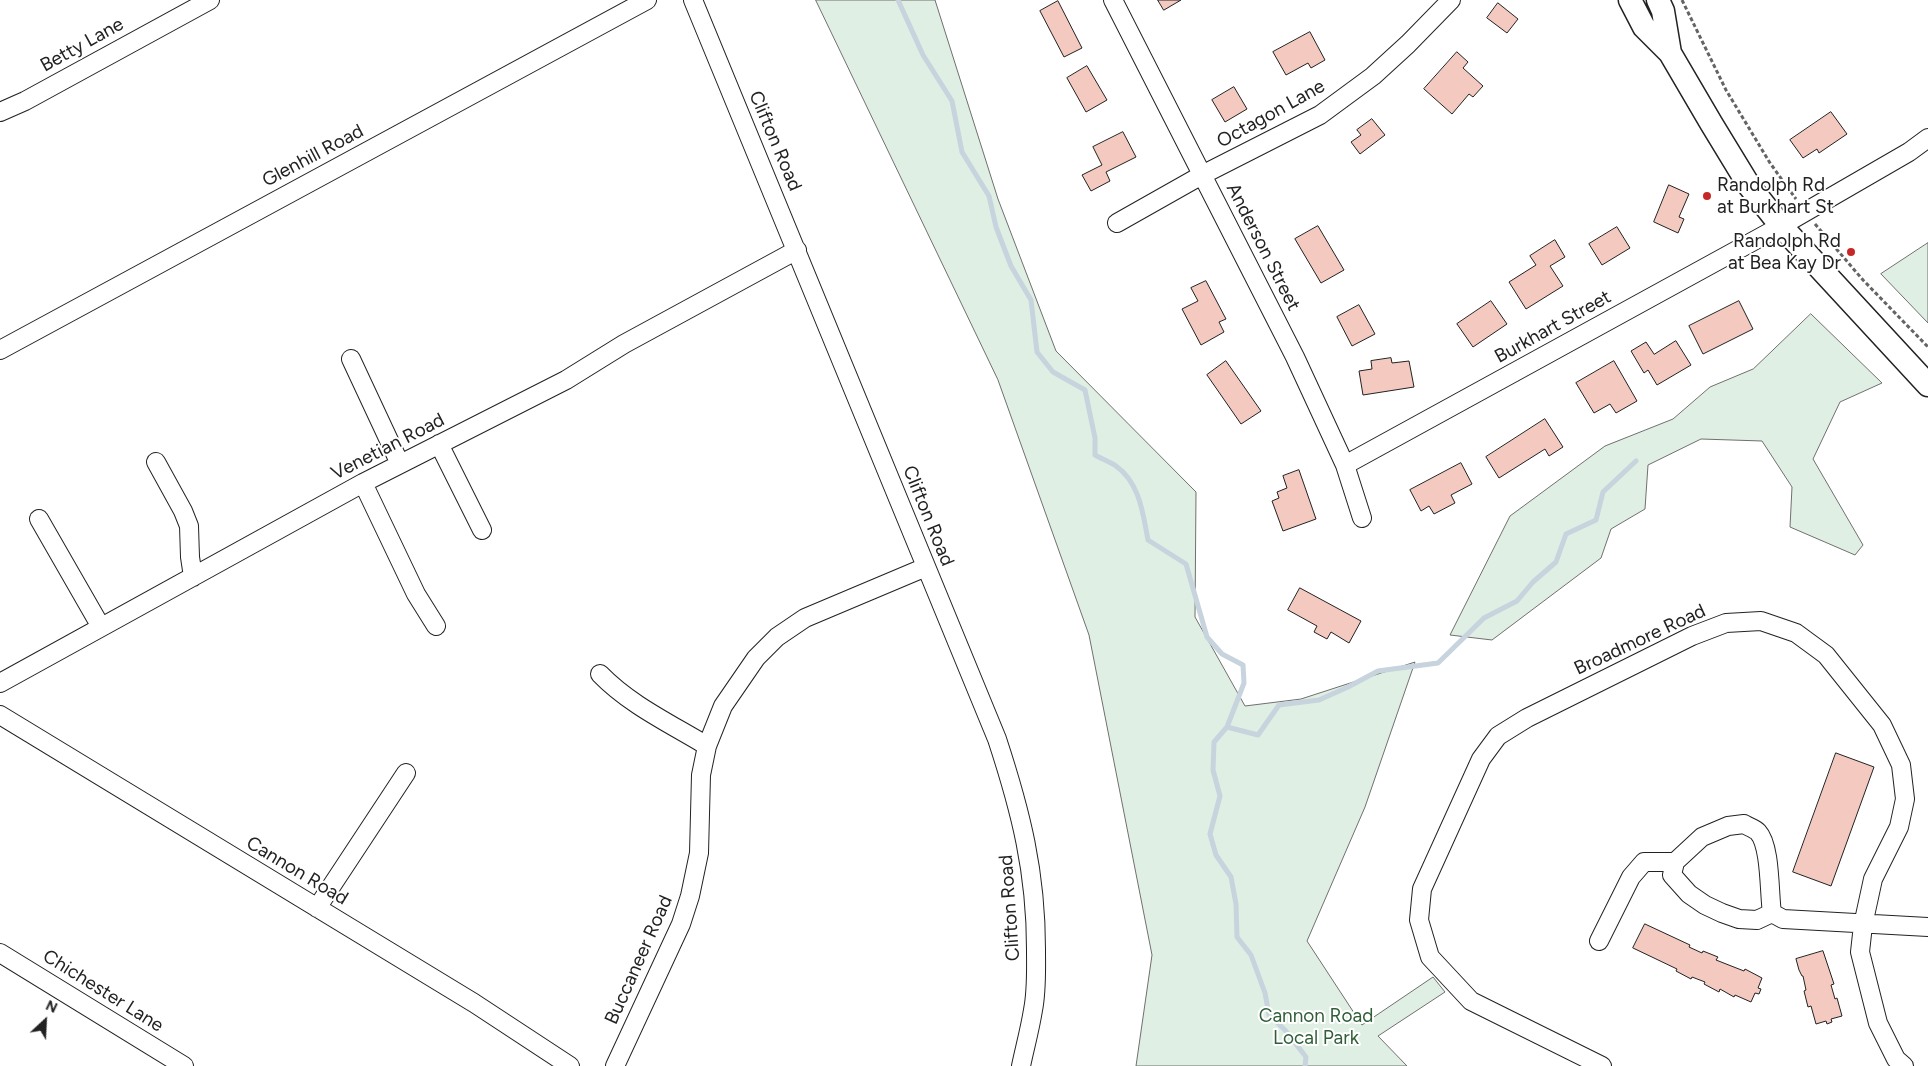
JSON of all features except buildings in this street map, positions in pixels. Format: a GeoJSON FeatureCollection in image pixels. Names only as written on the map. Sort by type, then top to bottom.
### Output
{"type":"FeatureCollection","features":[{"type":"Feature","properties":{"kind":"main road"},"geometry":{"type":"LineString","coordinates":[[1630,0],[1644,27],[1670,53],[1710,123],[1750,186],[1781,226],[1928,385]]}},
{"type":"Feature","properties":{"kind":"main road"},"geometry":{"type":"LineString","coordinates":[[1658,0],[1664,11],[1670,53]]}},
{"type":"Feature","properties":{"kind":"street","name":"Betty Lane"},"geometry":{"type":"LineString","coordinates":[[0,112],[25,101],[210,0]]}},
{"type":"Feature","properties":{"kind":"street","name":"Glenhill Road"},"geometry":{"type":"LineString","coordinates":[[0,350],[647,0]]}},
{"type":"Feature","properties":{"kind":"street","name":"Clifton Road"},"geometry":{"type":"LineString","coordinates":[[693,0],[996,739],[1015,795],[1028,848],[1036,916],[1034,1009],[1020,1066]]}},
{"type":"Feature","properties":{"kind":"street","name":"Anderson Street"},"geometry":{"type":"LineString","coordinates":[[1113,0],[1295,357],[1346,465],[1362,518]]}},
{"type":"Feature","properties":{"kind":"street","name":"Octagon Lane"},"geometry":{"type":"LineString","coordinates":[[1117,223],[1202,175],[1320,115],[1373,76],[1408,44],[1451,0]]}},
{"type":"Feature","properties":{"kind":"street","name":"Burkhart Street"},"geometry":{"type":"LineString","coordinates":[[1346,465],[1781,226],[1909,152],[1928,138]]}},
{"type":"Feature","properties":{"kind":"street","name":"Venetian Road"},"geometry":{"type":"LineString","coordinates":[[0,683],[363,483],[566,380],[624,344],[797,250]]}},
{"type":"Feature","properties":{"kind":"street"},"geometry":{"type":"LineString","coordinates":[[351,359],[400,464]]}},
{"type":"Feature","properties":{"kind":"street"},"geometry":{"type":"LineString","coordinates":[[439,444],[482,530]]}},
{"type":"Feature","properties":{"kind":"street"},"geometry":{"type":"LineString","coordinates":[[156,462],[183,511],[189,526],[193,577]]}},
{"type":"Feature","properties":{"kind":"street"},"geometry":{"type":"LineString","coordinates":[[363,483],[416,594],[436,626]]}},
{"type":"Feature","properties":{"kind":"street"},"geometry":{"type":"LineString","coordinates":[[39,520],[101,627]]}},
{"type":"Feature","properties":{"kind":"street","name":"Buccaneer Road"},"geometry":{"type":"LineString","coordinates":[[615,1066],[681,924],[690,896],[699,853],[701,775],[707,746],[723,706],[756,658],[777,637],[805,618],[926,567]]}},
{"type":"Feature","properties":{"kind":"street","name":"Broadmore Road"},"geometry":{"type":"LineString","coordinates":[[1602,1066],[1471,1001],[1430,957],[1419,920],[1422,889],[1481,759],[1498,736],[1527,718],[1692,636],[1726,623],[1761,621],[1796,633],[1826,654],[1882,725],[1901,765],[1905,799],[1899,827],[1874,879],[1862,924],[1860,952],[1878,1023],[1896,1059],[1904,1066]]}},
{"type":"Feature","properties":{"kind":"street"},"geometry":{"type":"LineString","coordinates":[[600,674],[614,688],[634,702],[707,746]]}},
{"type":"Feature","properties":{"kind":"street","name":"Cannon Road"},"geometry":{"type":"LineString","coordinates":[[0,715],[474,1003],[570,1066]]}},
{"type":"Feature","properties":{"kind":"street"},"geometry":{"type":"LineString","coordinates":[[317,908],[406,773]]}},
{"type":"Feature","properties":{"kind":"street"},"geometry":{"type":"LineString","coordinates":[[1772,914],[1765,843],[1758,832],[1744,824],[1728,826],[1702,837],[1674,862],[1672,875],[1689,894],[1705,905],[1739,919],[1757,920],[1772,914],[1783,919],[1928,927]]}},
{"type":"Feature","properties":{"kind":"street"},"geometry":{"type":"LineString","coordinates":[[1599,941],[1631,877],[1644,862],[1674,862]]}},
{"type":"Feature","properties":{"kind":"street","name":"Chichester Lane"},"geometry":{"type":"LineString","coordinates":[[0,952],[184,1066]]}},
{"type":"Feature","properties":{"kind":"path"},"geometry":{"type":"LineString","coordinates":[[1682,0],[1740,113],[1781,180],[1831,245],[1862,280],[1928,347]]}},
{"type":"Feature","properties":{"kind":"green space","name":"Cannon Road Local Park"},"geometry":{"type":"Polygon","coordinates":[[[816,0],[935,0],[998,199],[1056,351],[1196,492],[1195,617],[1245,706],[1301,699],[1415,662],[1365,807],[1307,941],[1362,1025],[1433,977],[1445,992],[1378,1036],[1407,1066],[1136,1066],[1152,955],[1089,635],[998,380],[816,0]]]}},
{"type":"Feature","properties":{"kind":"green space"},"geometry":{"type":"Polygon","coordinates":[[[1928,243],[1928,323],[1881,274],[1928,243]]]}},
{"type":"Feature","properties":{"kind":"green space"},"geometry":{"type":"Polygon","coordinates":[[[1811,314],[1882,383],[1840,402],[1813,459],[1863,545],[1855,555],[1790,527],[1792,487],[1762,441],[1701,439],[1648,465],[1645,509],[1611,529],[1601,558],[1492,640],[1450,635],[1510,516],[1605,446],[1673,419],[1710,387],[1753,369],[1811,314]]]}},
{"type":"Feature","properties":{"kind":"waterway"},"geometry":{"type":"LineString","coordinates":[[898,0],[923,55],[952,101],[962,152],[989,196],[996,227],[1011,266],[1031,300],[1037,352],[1053,372],[1085,390],[1095,438],[1095,455],[1116,466],[1130,481],[1139,500],[1148,540],[1186,564],[1207,637],[1222,654],[1243,665],[1244,683],[1227,727],[1214,742],[1213,770],[1220,796],[1210,834],[1216,855],[1231,877],[1236,904],[1237,937],[1251,955],[1265,993],[1269,1015],[1285,1030],[1306,1057],[1305,1066]]}},
{"type":"Feature","properties":{"kind":"waterway"},"geometry":{"type":"LineString","coordinates":[[1227,727],[1258,735],[1279,705],[1319,700],[1378,671],[1438,663],[1484,618],[1517,601],[1533,582],[1556,562],[1566,534],[1596,520],[1603,492],[1636,461]]}},
{"type":"Feature","properties":{"kind":"place","name":"Randolph Rd at Burkhart St"},"geometry":{"type":"Point","coordinates":[1707,196]}},
{"type":"Feature","properties":{"kind":"place","name":"Randolph Rd at Bea Kay Dr"},"geometry":{"type":"Point","coordinates":[1851,252]}}]}
